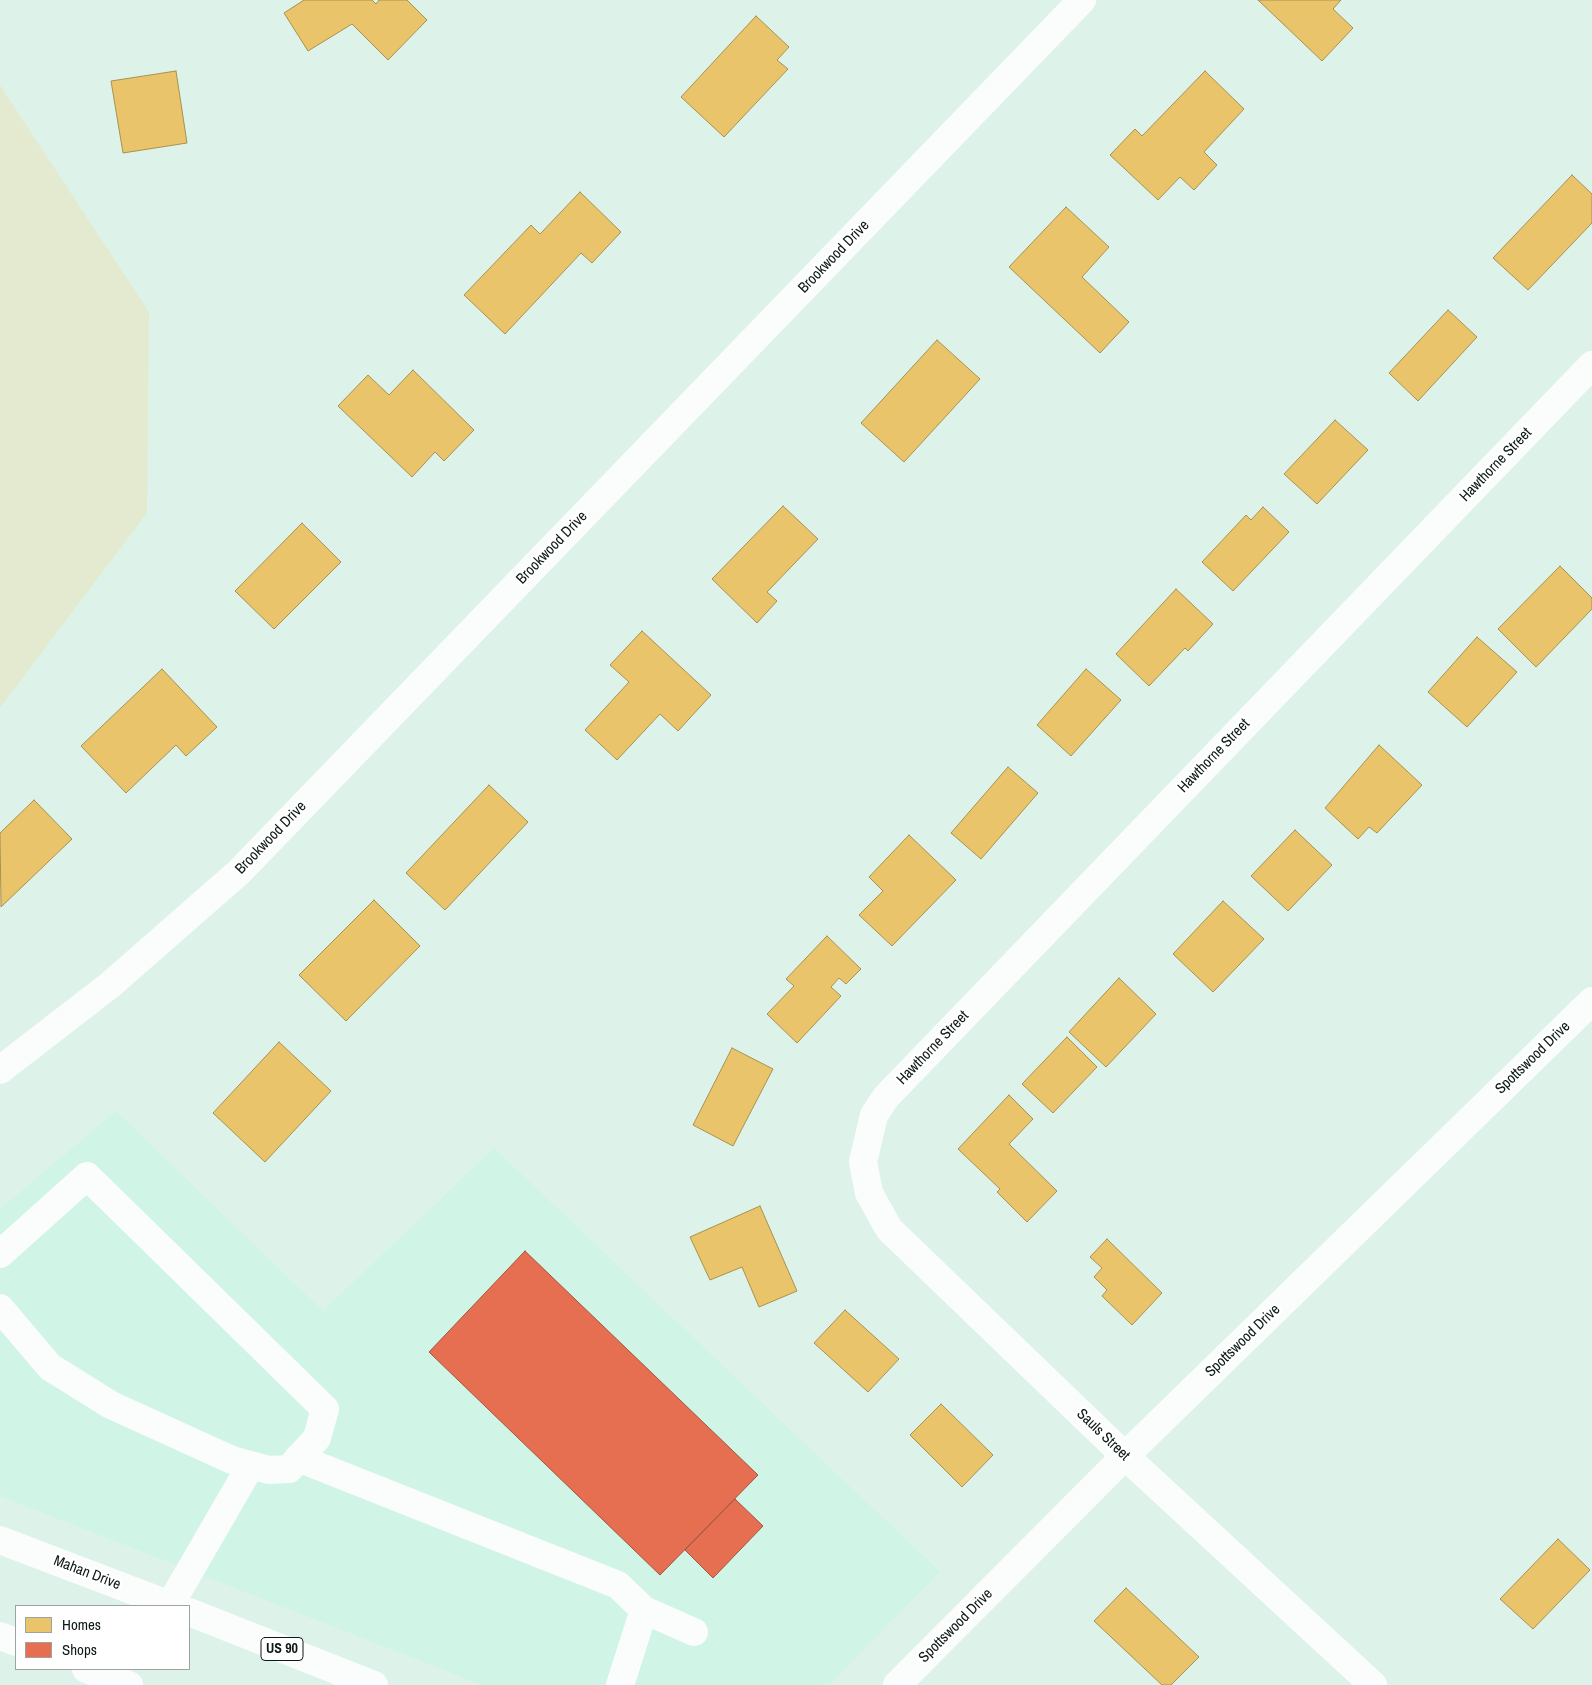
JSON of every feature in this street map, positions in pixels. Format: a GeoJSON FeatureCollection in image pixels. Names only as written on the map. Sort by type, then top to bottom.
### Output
{"type":"FeatureCollection","features":[{"type":"Feature","properties":{"kind":"street","name":"Brookwood Drive"},"geometry":{"type":"LineString","coordinates":[[0,1070],[110,985],[239,872],[1082,0]]}},
{"type":"Feature","properties":{"kind":"street","name":"Hawthorne Street"},"geometry":{"type":"LineString","coordinates":[[863,1162],[874,1115],[886,1097],[1592,365]]}},
{"type":"Feature","properties":{"kind":"street","name":"Spottswood Drive"},"geometry":{"type":"LineString","coordinates":[[897,1685],[1124,1456],[1592,1000]]}},
{"type":"Feature","properties":{"kind":"street","name":"Sauls Street"},"geometry":{"type":"LineString","coordinates":[[863,1162],[869,1193],[889,1229],[1124,1456],[1374,1685]]}},
{"type":"Feature","properties":{"kind":"street"},"geometry":{"type":"LineString","coordinates":[[0,1254],[87,1176],[325,1409],[317,1438],[288,1469],[269,1470],[232,1460],[111,1405],[50,1366],[0,1308]]}},
{"type":"Feature","properties":{"kind":"street"},"geometry":{"type":"LineString","coordinates":[[298,1458],[618,1585],[644,1610],[694,1632]]}},
{"type":"Feature","properties":{"kind":"street"},"geometry":{"type":"LineString","coordinates":[[176,1605],[251,1465]]}},
{"type":"Feature","properties":{"kind":"street","name":"Mahan Drive"},"geometry":{"type":"LineString","coordinates":[[0,1540],[170,1605]]}},
{"type":"Feature","properties":{"kind":"street"},"geometry":{"type":"LineString","coordinates":[[620,1685],[644,1610]]}},
{"type":"Feature","properties":{"kind":"street","name":"Mahan Drive"},"geometry":{"type":"LineString","coordinates":[[190,1613],[374,1685]]}},
{"type":"Feature","properties":{"kind":"street"},"geometry":{"type":"LineString","coordinates":[[0,1636],[15,1642]]}},
{"type":"Feature","properties":{"kind":"street"},"geometry":{"type":"LineString","coordinates":[[90,1670],[128,1679]]}},
{"type":"Feature","properties":{"kind":"shaded area"},"geometry":{"type":"Polygon","coordinates":[[[0,85],[149,312],[147,513],[0,708],[0,85]]]}},
{"type":"Feature","properties":{"kind":"shaded area"},"geometry":{"type":"Polygon","coordinates":[[[116,1111],[323,1311],[494,1148],[940,1572],[829,1685],[482,1685],[0,1496],[0,1209],[116,1111]]]}},
{"type":"Feature","properties":{"kind":"building: Homes"},"geometry":{"type":"Polygon","coordinates":[[[304,0],[372,0],[376,4],[379,0],[407,0],[427,20],[388,60],[352,24],[308,51],[284,13],[304,0]]]}},
{"type":"Feature","properties":{"kind":"building: Homes"},"geometry":{"type":"Polygon","coordinates":[[[1258,0],[1341,0],[1333,9],[1353,28],[1322,61],[1258,0]]]}},
{"type":"Feature","properties":{"kind":"building: Homes"},"geometry":{"type":"Polygon","coordinates":[[[756,16],[789,47],[777,60],[788,69],[724,137],[681,97],[756,16]]]}},
{"type":"Feature","properties":{"kind":"building: Homes"},"geometry":{"type":"Polygon","coordinates":[[[176,71],[187,143],[123,153],[111,81],[176,71]]]}},
{"type":"Feature","properties":{"kind":"building: Homes"},"geometry":{"type":"Polygon","coordinates":[[[1205,71],[1244,109],[1204,152],[1217,165],[1194,190],[1180,177],[1158,200],[1110,155],[1135,129],[1142,136],[1205,71]]]}},
{"type":"Feature","properties":{"kind":"building: Homes"},"geometry":{"type":"Polygon","coordinates":[[[1572,175],[1592,194],[1592,223],[1528,290],[1493,258],[1572,175]]]}},
{"type":"Feature","properties":{"kind":"building: Homes"},"geometry":{"type":"Polygon","coordinates":[[[580,192],[621,232],[592,263],[581,253],[505,334],[464,295],[531,225],[540,234],[580,192]]]}},
{"type":"Feature","properties":{"kind":"building: Homes"},"geometry":{"type":"Polygon","coordinates":[[[1066,207],[1109,247],[1082,277],[1129,322],[1100,353],[1009,267],[1066,207]]]}},
{"type":"Feature","properties":{"kind":"building: Homes"},"geometry":{"type":"Polygon","coordinates":[[[1448,310],[1477,337],[1418,401],[1389,373],[1448,310]]]}},
{"type":"Feature","properties":{"kind":"building: Homes"},"geometry":{"type":"Polygon","coordinates":[[[937,340],[980,379],[904,462],[861,423],[937,340]]]}},
{"type":"Feature","properties":{"kind":"building: Homes"},"geometry":{"type":"Polygon","coordinates":[[[413,370],[474,430],[444,461],[435,452],[412,477],[338,406],[368,375],[389,395],[413,370]]]}},
{"type":"Feature","properties":{"kind":"building: Homes"},"geometry":{"type":"Polygon","coordinates":[[[1335,420],[1368,450],[1317,504],[1284,474],[1335,420]]]}},
{"type":"Feature","properties":{"kind":"building: Homes"},"geometry":{"type":"Polygon","coordinates":[[[783,506],[818,539],[767,592],[777,601],[757,623],[712,579],[783,506]]]}},
{"type":"Feature","properties":{"kind":"building: Homes"},"geometry":{"type":"Polygon","coordinates":[[[1263,507],[1289,532],[1233,591],[1202,562],[1246,515],[1251,520],[1263,507]]]}},
{"type":"Feature","properties":{"kind":"building: Homes"},"geometry":{"type":"Polygon","coordinates":[[[302,523],[341,562],[274,629],[235,591],[302,523]]]}},
{"type":"Feature","properties":{"kind":"building: Homes"},"geometry":{"type":"Polygon","coordinates":[[[1560,566],[1592,598],[1592,609],[1536,667],[1498,629],[1560,566]]]}},
{"type":"Feature","properties":{"kind":"building: Homes"},"geometry":{"type":"Polygon","coordinates":[[[1176,589],[1213,624],[1188,651],[1185,648],[1149,686],[1116,654],[1176,589]]]}},
{"type":"Feature","properties":{"kind":"building: Homes"},"geometry":{"type":"Polygon","coordinates":[[[642,631],[711,695],[678,731],[660,714],[617,760],[585,730],[629,682],[610,665],[642,631]]]}},
{"type":"Feature","properties":{"kind":"building: Homes"},"geometry":{"type":"Polygon","coordinates":[[[1477,637],[1517,672],[1467,727],[1428,692],[1477,637]]]}},
{"type":"Feature","properties":{"kind":"building: Homes"},"geometry":{"type":"Polygon","coordinates":[[[162,669],[217,727],[186,756],[176,745],[126,793],[81,746],[162,669]]]}},
{"type":"Feature","properties":{"kind":"building: Homes"},"geometry":{"type":"Polygon","coordinates":[[[1086,669],[1121,700],[1071,756],[1037,725],[1086,669]]]}},
{"type":"Feature","properties":{"kind":"building: Homes"},"geometry":{"type":"Polygon","coordinates":[[[1379,745],[1422,785],[1377,833],[1369,827],[1358,839],[1325,808],[1379,745]]]}},
{"type":"Feature","properties":{"kind":"building: Homes"},"geometry":{"type":"Polygon","coordinates":[[[1008,767],[1038,793],[981,859],[951,833],[1008,767]]]}},
{"type":"Feature","properties":{"kind":"building: Homes"},"geometry":{"type":"Polygon","coordinates":[[[489,785],[528,822],[445,910],[406,873],[489,785]]]}},
{"type":"Feature","properties":{"kind":"building: Homes"},"geometry":{"type":"Polygon","coordinates":[[[34,800],[72,839],[1,907],[0,833],[34,800]]]}},
{"type":"Feature","properties":{"kind":"building: Homes"},"geometry":{"type":"Polygon","coordinates":[[[1295,830],[1332,865],[1288,911],[1251,876],[1295,830]]]}},
{"type":"Feature","properties":{"kind":"building: Homes"},"geometry":{"type":"Polygon","coordinates":[[[909,835],[956,880],[892,946],[859,915],[883,891],[869,877],[909,835]]]}},
{"type":"Feature","properties":{"kind":"building: Homes"},"geometry":{"type":"Polygon","coordinates":[[[374,900],[420,946],[346,1021],[299,975],[374,900]]]}},
{"type":"Feature","properties":{"kind":"building: Homes"},"geometry":{"type":"Polygon","coordinates":[[[1223,901],[1264,939],[1213,992],[1173,954],[1223,901]]]}},
{"type":"Feature","properties":{"kind":"building: Homes"},"geometry":{"type":"Polygon","coordinates":[[[827,936],[861,969],[846,984],[839,978],[831,987],[841,996],[797,1043],[767,1014],[794,986],[786,979],[827,936]]]}},
{"type":"Feature","properties":{"kind":"building: Homes"},"geometry":{"type":"Polygon","coordinates":[[[1119,978],[1156,1014],[1106,1067],[1069,1032],[1119,978]]]}},
{"type":"Feature","properties":{"kind":"building: Homes"},"geometry":{"type":"Polygon","coordinates":[[[1067,1037],[1097,1067],[1053,1113],[1022,1084],[1067,1037]]]}},
{"type":"Feature","properties":{"kind":"building: Homes"},"geometry":{"type":"Polygon","coordinates":[[[279,1042],[331,1091],[265,1162],[213,1113],[279,1042]]]}},
{"type":"Feature","properties":{"kind":"building: Homes"},"geometry":{"type":"Polygon","coordinates":[[[732,1048],[773,1069],[733,1146],[693,1125],[732,1048]]]}},
{"type":"Feature","properties":{"kind":"building: Homes"},"geometry":{"type":"Polygon","coordinates":[[[1009,1095],[1033,1119],[1009,1144],[1057,1191],[1027,1222],[997,1192],[1000,1189],[958,1149],[1009,1095]]]}},
{"type":"Feature","properties":{"kind":"building: Homes"},"geometry":{"type":"Polygon","coordinates":[[[760,1206],[797,1291],[759,1307],[742,1267],[710,1280],[690,1237],[760,1206]]]}},
{"type":"Feature","properties":{"kind":"building: Homes"},"geometry":{"type":"Polygon","coordinates":[[[1107,1239],[1162,1293],[1132,1325],[1102,1296],[1107,1290],[1094,1277],[1102,1268],[1090,1257],[1107,1239]]]}},
{"type":"Feature","properties":{"kind":"building: Homes"},"geometry":{"type":"Polygon","coordinates":[[[845,1310],[899,1359],[868,1392],[814,1343],[845,1310]]]}},
{"type":"Feature","properties":{"kind":"building: Homes"},"geometry":{"type":"Polygon","coordinates":[[[941,1404],[993,1455],[962,1487],[910,1435],[941,1404]]]}},
{"type":"Feature","properties":{"kind":"building: Homes"},"geometry":{"type":"Polygon","coordinates":[[[1558,1539],[1590,1570],[1533,1629],[1500,1599],[1558,1539]]]}},
{"type":"Feature","properties":{"kind":"building: Homes"},"geometry":{"type":"Polygon","coordinates":[[[1126,1588],[1199,1657],[1171,1685],[1162,1685],[1094,1621],[1126,1588]]]}},
{"type":"Feature","properties":{"kind":"building: Shops"},"geometry":{"type":"Polygon","coordinates":[[[525,1251],[758,1475],[660,1575],[429,1352],[525,1251]]]}},
{"type":"Feature","properties":{"kind":"building: Shops"},"geometry":{"type":"Polygon","coordinates":[[[735,1499],[763,1526],[713,1578],[685,1550],[735,1499]]]}}]}
